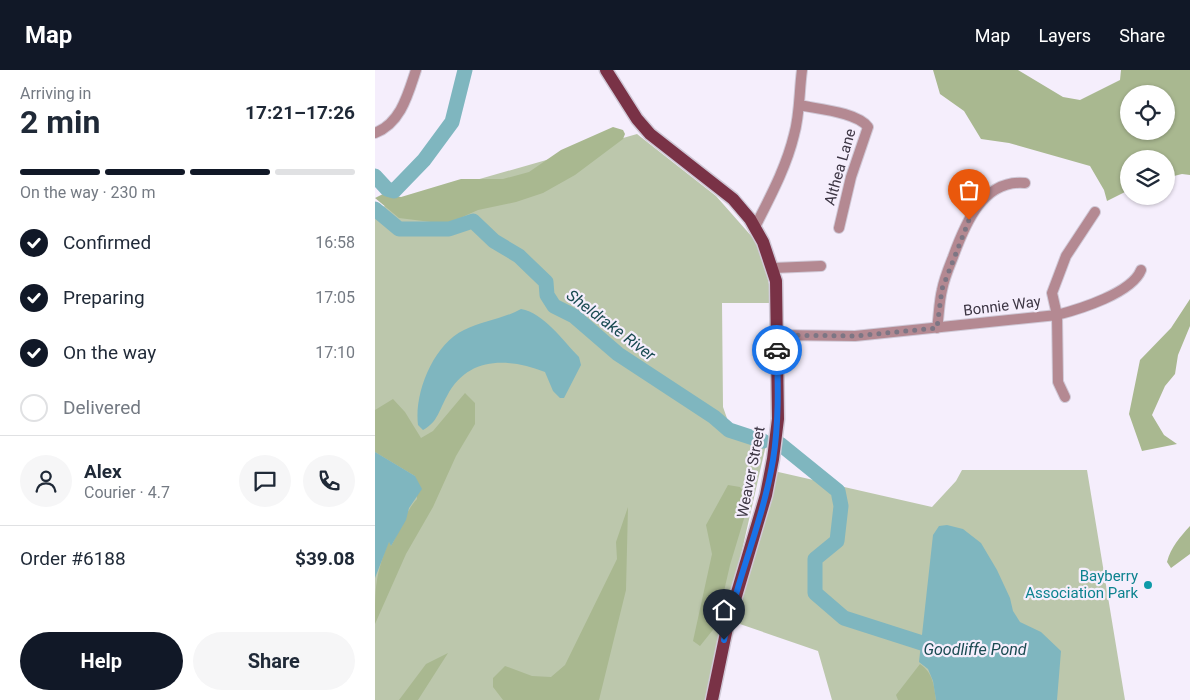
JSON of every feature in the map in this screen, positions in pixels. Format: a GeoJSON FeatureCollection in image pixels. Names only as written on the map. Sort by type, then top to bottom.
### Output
{"type":"FeatureCollection","features":[{"type":"Feature","properties":{"kind":"main road","name":"Weaver Street"},"geometry":{"type":"LineString","coordinates":[[606,70],[637,119],[650,134],[733,199],[755,227],[773,268],[776,281],[778,419],[773,459],[766,495],[728,624],[712,700]]}},
{"type":"Feature","properties":{"kind":"street"},"geometry":{"type":"LineString","coordinates":[[375,133],[386,129],[400,112],[416,70]]}},
{"type":"Feature","properties":{"kind":"street"},"geometry":{"type":"LineString","coordinates":[[755,227],[777,185],[789,153],[799,105],[802,70]]}},
{"type":"Feature","properties":{"kind":"street","name":"Althea Lane"},"geometry":{"type":"LineString","coordinates":[[799,105],[845,114],[865,123],[868,127],[851,177],[839,228]]}},
{"type":"Feature","properties":{"kind":"street"},"geometry":{"type":"LineString","coordinates":[[937,328],[942,289],[969,220],[983,198],[990,192],[1015,182],[1025,183]]}},
{"type":"Feature","properties":{"kind":"street","name":"Bonnie Way"},"geometry":{"type":"LineString","coordinates":[[777,335],[855,336],[1057,315],[1052,293],[1053,286],[1066,256],[1095,212]]}},
{"type":"Feature","properties":{"kind":"street"},"geometry":{"type":"LineString","coordinates":[[773,268],[821,266]]}},
{"type":"Feature","properties":{"kind":"street"},"geometry":{"type":"LineString","coordinates":[[1065,397],[1061,390],[1057,369],[1057,315],[1083,308],[1129,286],[1141,270]]}},
{"type":"Feature","properties":{"kind":"green space"},"geometry":{"type":"Polygon","coordinates":[[[933,70],[1018,70],[1063,97],[1080,100],[1120,80],[1121,70],[1190,70],[1190,175],[1175,176],[1175,150],[1120,150],[1120,194],[1107,201],[1104,190],[1090,166],[1009,143],[981,139],[964,111],[940,94],[933,70]]]}},
{"type":"Feature","properties":{"kind":"green space"},"geometry":{"type":"Polygon","coordinates":[[[613,127],[623,130],[625,134],[623,139],[575,175],[543,193],[516,202],[478,210],[447,224],[399,218],[375,198],[383,194],[401,197],[461,179],[503,179],[529,172],[561,150],[613,127]]]}},
{"type":"Feature","properties":{"kind":"green space"},"geometry":{"type":"Polygon","coordinates":[[[637,134],[716,196],[761,247],[773,303],[722,303],[723,407],[729,424],[768,436],[708,700],[375,700],[375,209],[637,134]]]}},
{"type":"Feature","properties":{"kind":"green space"},"geometry":{"type":"Polygon","coordinates":[[[1190,299],[1190,326],[1178,355],[1175,374],[1165,386],[1152,415],[1164,435],[1177,444],[1142,451],[1129,414],[1140,360],[1171,328],[1190,299]]]}},
{"type":"Feature","properties":{"kind":"green space"},"geometry":{"type":"Polygon","coordinates":[[[465,393],[475,403],[475,424],[456,456],[433,507],[406,554],[375,624],[377,582],[384,553],[389,541],[391,546],[409,510],[417,499],[415,476],[375,452],[375,410],[393,399],[405,412],[421,438],[433,431],[465,393]]]}},
{"type":"Feature","properties":{"kind":"green space"},"geometry":{"type":"Polygon","coordinates":[[[962,470],[1087,470],[1125,700],[832,700],[818,651],[734,622],[774,471],[932,507],[956,481],[962,470]]]}},
{"type":"Feature","properties":{"kind":"green space"},"geometry":{"type":"Polygon","coordinates":[[[728,485],[740,487],[747,497],[746,512],[730,565],[716,626],[700,646],[693,641],[712,554],[706,525],[728,485]]]}},
{"type":"Feature","properties":{"kind":"green space"},"geometry":{"type":"Polygon","coordinates":[[[628,507],[626,590],[599,700],[503,700],[493,687],[493,678],[505,666],[532,676],[551,677],[565,665],[617,559],[616,542],[628,507]]]}},
{"type":"Feature","properties":{"kind":"green space"},"geometry":{"type":"Polygon","coordinates":[[[1190,526],[1190,554],[1171,568],[1167,562],[1173,547],[1190,526]]]}},
{"type":"Feature","properties":{"kind":"green space"},"geometry":{"type":"Polygon","coordinates":[[[448,653],[418,700],[399,700],[426,664],[448,653]]]}},
{"type":"Feature","properties":{"kind":"green space"},"geometry":{"type":"Polygon","coordinates":[[[920,664],[930,675],[936,700],[898,700],[896,695],[920,664]]]}},
{"type":"Feature","properties":{"kind":"water"},"geometry":{"type":"Polygon","coordinates":[[[521,309],[538,316],[579,357],[581,365],[564,398],[560,398],[553,391],[545,372],[517,364],[490,364],[477,367],[466,373],[447,396],[432,423],[423,430],[418,425],[419,399],[428,371],[443,347],[464,330],[521,309]]]}},
{"type":"Feature","properties":{"kind":"water"},"geometry":{"type":"Polygon","coordinates":[[[375,452],[415,476],[422,489],[409,508],[406,520],[391,546],[389,542],[375,578],[375,452]]]}},
{"type":"Feature","properties":{"kind":"water","name":"Goodliffe Pond"},"geometry":{"type":"Polygon","coordinates":[[[947,525],[963,529],[981,543],[997,570],[1010,598],[1013,611],[1020,622],[1041,632],[1061,651],[1057,700],[936,700],[933,681],[928,669],[919,662],[933,535],[939,526],[947,525]]]}},
{"type":"Feature","properties":{"kind":"waterway","name":"Sheldrake River"},"geometry":{"type":"LineString","coordinates":[[375,176],[387,189],[394,191],[424,160],[452,122],[465,70]]}},
{"type":"Feature","properties":{"kind":"waterway","name":"Sheldrake River"},"geometry":{"type":"LineString","coordinates":[[375,209],[399,229],[449,229],[473,221],[494,241],[519,256],[546,282],[547,295],[554,306],[574,316],[618,354],[714,417],[729,430],[763,441]]}},
{"type":"Feature","properties":{"kind":"waterway","name":"Sheldrake River"},"geometry":{"type":"LineString","coordinates":[[780,444],[838,491],[841,506],[837,541],[815,559],[815,593],[844,618],[922,643]]}},
{"type":"Feature","properties":{"kind":"way so far"},"geometry":{"type":"LineString","coordinates":[[777,350],[777,335],[855,336],[937,328],[942,289],[961,235],[969,220]]}},
{"type":"Feature","properties":{"kind":"place","name":"Bayberry Association Park"},"geometry":{"type":"Point","coordinates":[1148,585]}},
{"type":"Feature","properties":{"kind":"route"},"geometry":{"type":"LineString","coordinates":[[724,640],[766,495],[773,459],[778,419],[777,350]]}}]}
